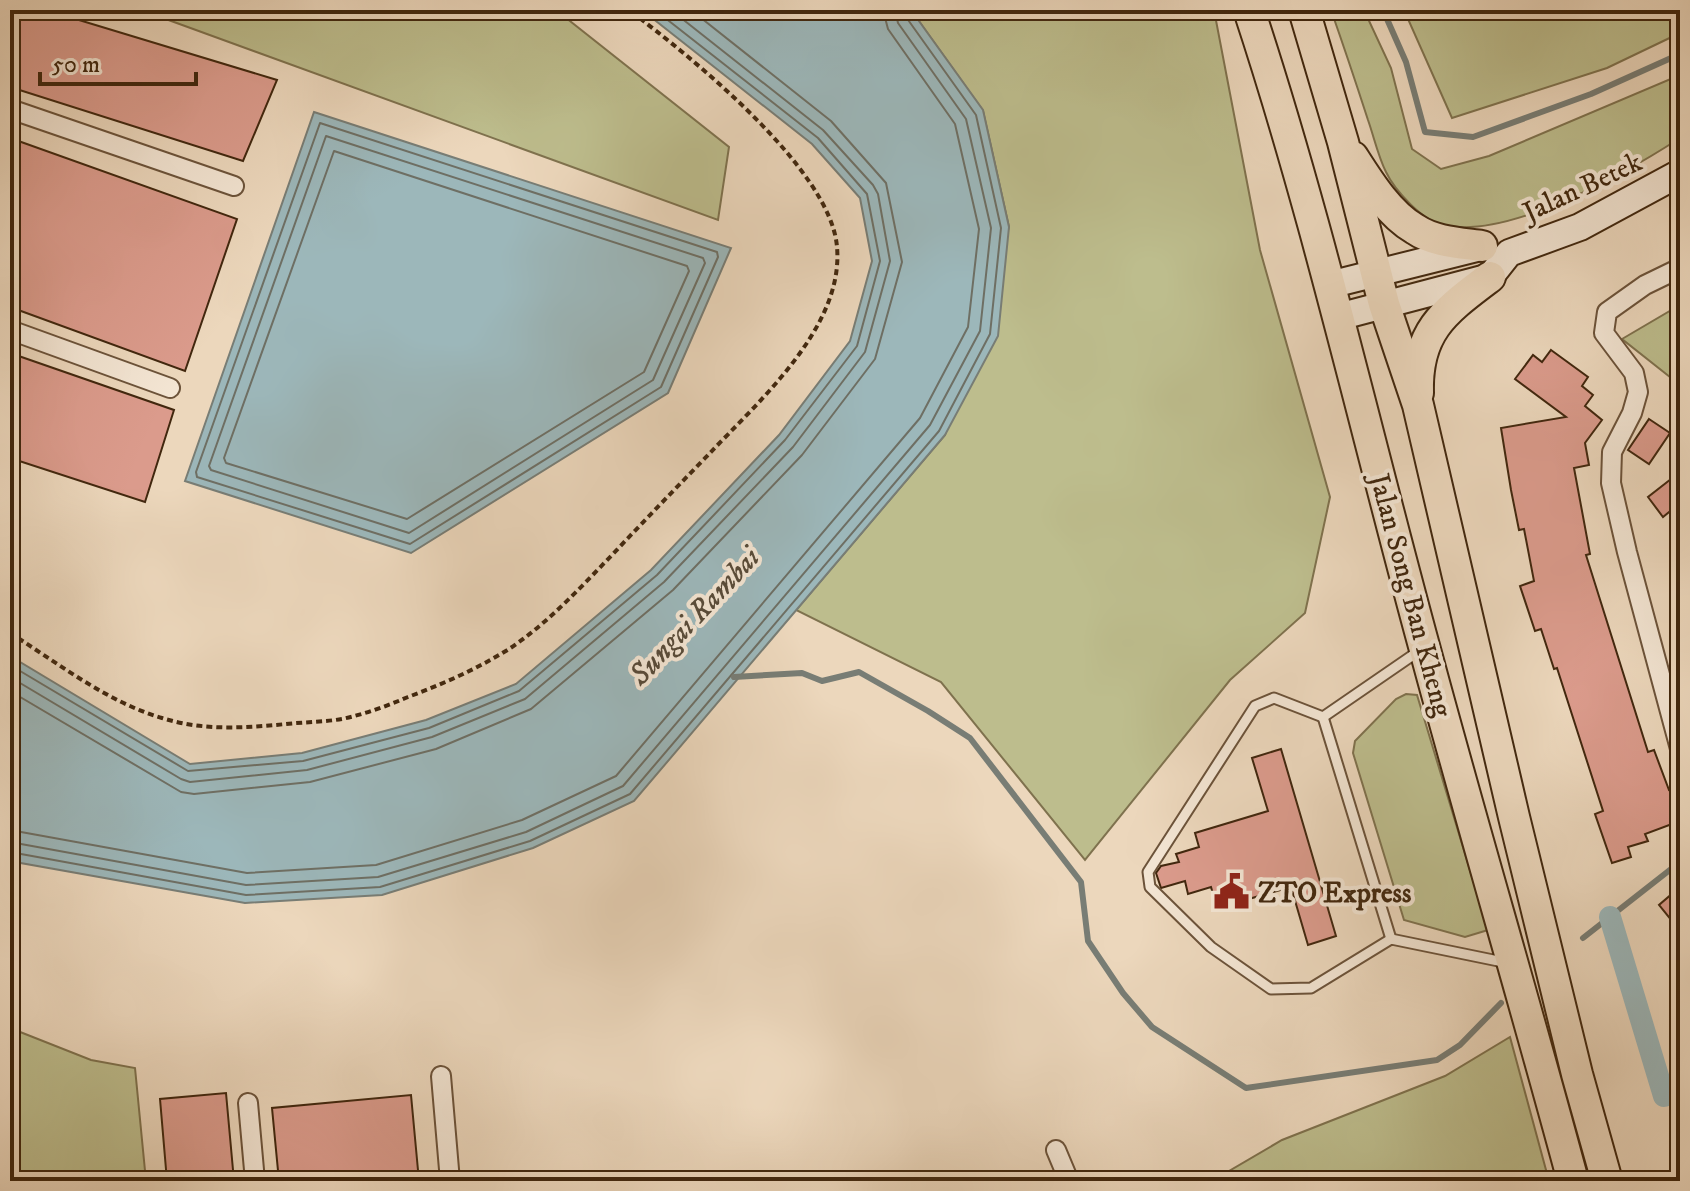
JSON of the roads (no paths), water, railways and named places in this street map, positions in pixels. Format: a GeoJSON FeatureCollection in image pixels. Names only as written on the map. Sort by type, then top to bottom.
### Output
{"type":"FeatureCollection","features":[{"type":"Feature","properties":{"kind":"main road","name":"Jalan Song Ban Kheng"},"geometry":{"type":"LineString","coordinates":[[1249,10],[1338,317],[1424,647],[1573,1181]]}},
{"type":"Feature","properties":{"kind":"main road","name":"Jalan Song Ban Kheng"},"geometry":{"type":"LineString","coordinates":[[1304,10],[1343,142],[1375,273],[1418,405],[1514,817],[1577,1074],[1607,1181]]}},
{"type":"Feature","properties":{"kind":"main road"},"geometry":{"type":"LineString","coordinates":[[1343,142],[1368,179],[1414,229],[1494,259],[1429,333],[1417,371],[1418,405]]}},
{"type":"Feature","properties":{"kind":"street"},"geometry":{"type":"LineString","coordinates":[[10,109],[234,186]]}},
{"type":"Feature","properties":{"kind":"street","name":"Jalan Betek"},"geometry":{"type":"LineString","coordinates":[[1338,317],[1384,304],[1580,227],[1680,173]]}},
{"type":"Feature","properties":{"kind":"street","name":"Jalan Betek"},"geometry":{"type":"LineString","coordinates":[[1329,285],[1375,273],[1494,259]]}},
{"type":"Feature","properties":{"kind":"street"},"geometry":{"type":"LineString","coordinates":[[1680,268],[1645,285],[1607,312],[1604,333],[1634,373],[1638,392],[1632,413],[1612,452],[1611,483],[1627,552],[1675,703],[1680,749]]}},
{"type":"Feature","properties":{"kind":"street"},"geometry":{"type":"LineString","coordinates":[[10,330],[170,388]]}},
{"type":"Feature","properties":{"kind":"street"},"geometry":{"type":"LineString","coordinates":[[441,1076],[450,1181]]}},
{"type":"Feature","properties":{"kind":"street"},"geometry":{"type":"LineString","coordinates":[[248,1103],[255,1181]]}},
{"type":"Feature","properties":{"kind":"street"},"geometry":{"type":"LineString","coordinates":[[1056,1150],[1069,1181]]}},
{"type":"Feature","properties":{"kind":"lane"},"geometry":{"type":"LineString","coordinates":[[1323,717],[1424,647]]}},
{"type":"Feature","properties":{"kind":"lane"},"geometry":{"type":"LineString","coordinates":[[1323,717],[1274,698],[1255,706],[1148,872],[1150,887],[1211,947],[1271,989],[1311,988],[1391,939],[1515,965]]}},
{"type":"Feature","properties":{"kind":"lane"},"geometry":{"type":"LineString","coordinates":[[1323,717],[1391,939]]}},
{"type":"Feature","properties":{"kind":"water","name":"Sungai Rambai"},"geometry":{"type":"Polygon","coordinates":[[[642,10],[911,10],[983,110],[1009,227],[998,336],[945,435],[634,801],[533,848],[382,895],[245,903],[15,862],[10,857],[10,656],[190,764],[302,753],[426,720],[516,684],[651,570],[779,435],[850,341],[872,261],[860,198],[812,144],[642,10]]]}},
{"type":"Feature","properties":{"kind":"water"},"geometry":{"type":"Polygon","coordinates":[[[314,112],[731,248],[668,393],[411,553],[185,481],[314,112]]]}},
{"type":"Feature","properties":{"kind":"waterway"},"geometry":{"type":"LineString","coordinates":[[1383,10],[1406,62],[1425,132],[1473,137],[1591,94],[1680,54]]}},
{"type":"Feature","properties":{"kind":"waterway"},"geometry":{"type":"LineString","coordinates":[[734,677],[802,673],[822,681],[859,672],[970,738],[1081,882],[1088,941],[1123,993],[1152,1027],[1246,1088],[1437,1060],[1460,1045],[1501,1003]]}},
{"type":"Feature","properties":{"kind":"waterway"},"geometry":{"type":"LineString","coordinates":[[1583,938],[1680,862]]}},
{"type":"Feature","properties":{"kind":"waterway"},"geometry":{"type":"LineString","coordinates":[[1610,917],[1664,1096]]}},
{"type":"Feature","properties":{"kind":"place","name":"ZTO Express"},"geometry":{"type":"Point","coordinates":[1232,892]}}]}
